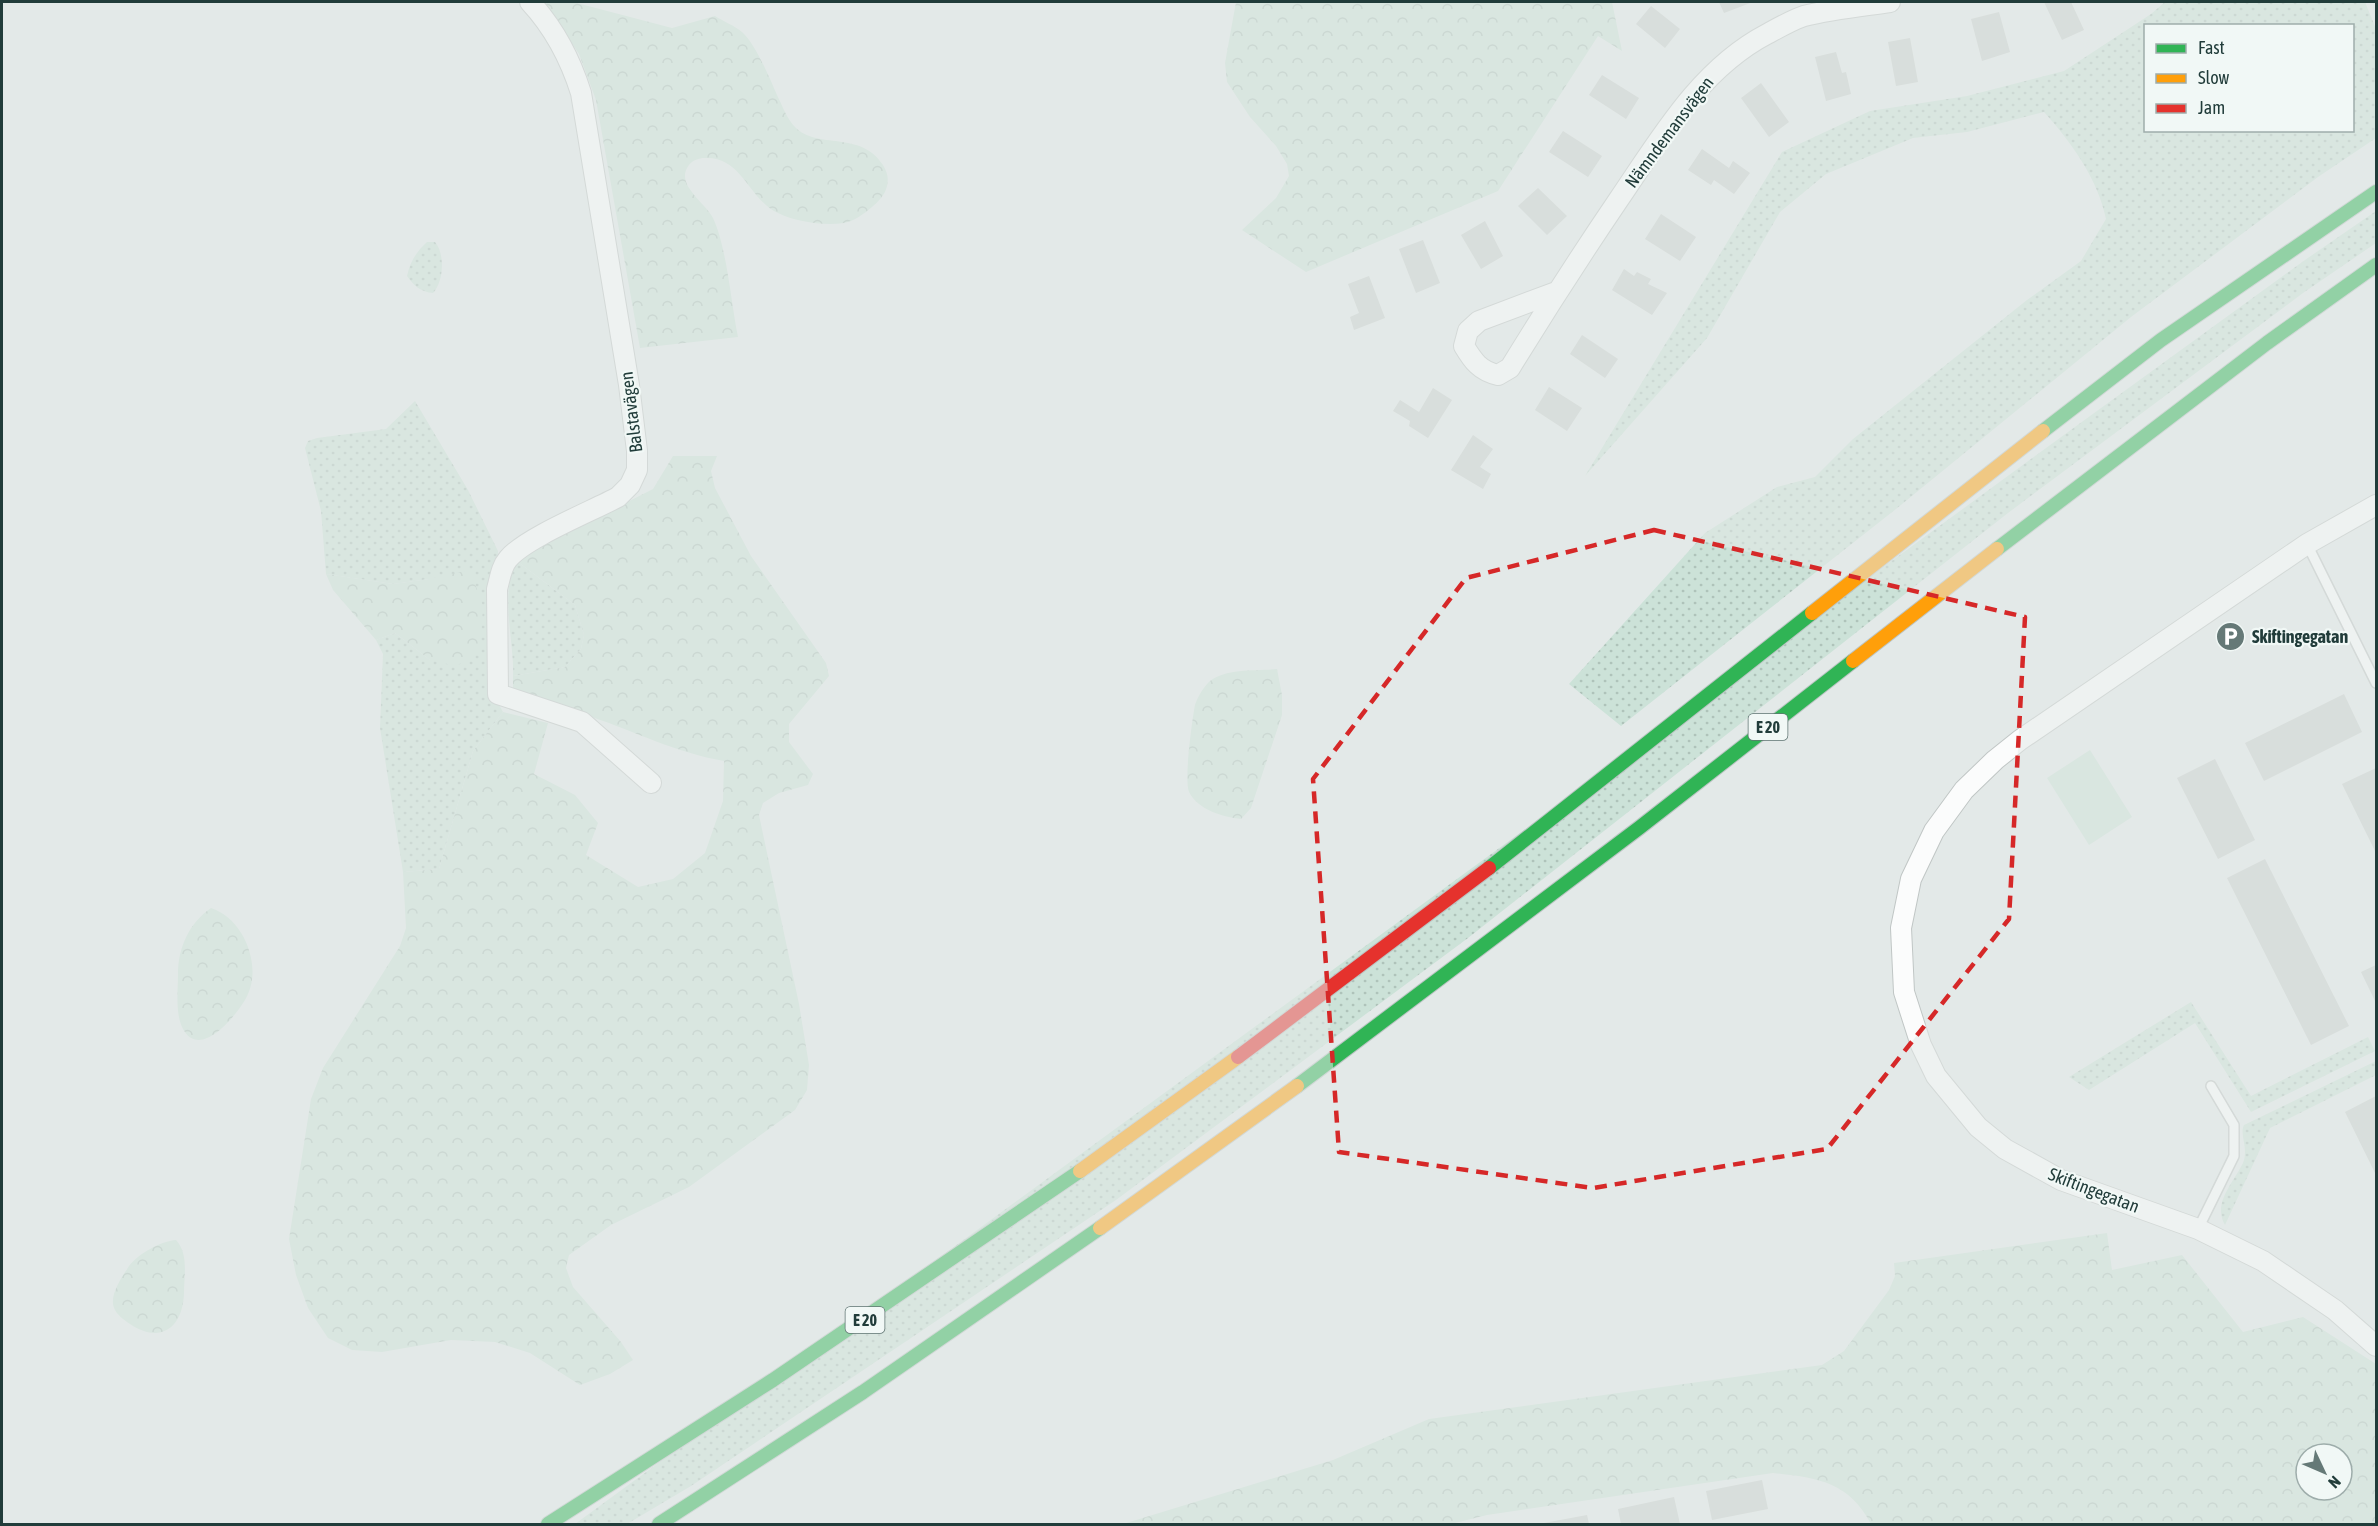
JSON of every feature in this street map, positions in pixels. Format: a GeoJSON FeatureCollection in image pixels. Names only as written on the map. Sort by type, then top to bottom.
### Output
{"type":"FeatureCollection","features":[{"type":"Feature","properties":{"kind":"highway","name":"E 20"},"geometry":{"type":"LineString","coordinates":[[548,1524],[692,1434],[884,1307],[1092,1163],[1232,1062],[1589,790],[2159,342],[2376,192]]}},
{"type":"Feature","properties":{"kind":"highway","name":"E 20"},"geometry":{"type":"LineString","coordinates":[[659,1524],[863,1392],[996,1302],[1259,1115],[1639,828],[2070,492],[2267,343],[2376,266]]}},
{"type":"Feature","properties":{"kind":"street","name":"Balstavägen"},"geometry":{"type":"LineString","coordinates":[[530,2],[558,37],[571,62],[581,93],[629,385],[637,470],[630,485],[618,497],[525,544],[508,559],[501,573],[497,590],[498,694],[582,722],[651,783]]}},
{"type":"Feature","properties":{"kind":"street","name":"Nämndemansvägen"},"geometry":{"type":"LineString","coordinates":[[1556,292],[1479,321],[1468,331],[1464,346],[1472,360],[1485,372],[1498,375],[1510,368],[1556,292],[1659,140],[1692,96],[1711,75],[1740,50],[1766,34],[1803,17],[1890,2]]}},
{"type":"Feature","properties":{"kind":"street","name":"Skiftingegatan"},"geometry":{"type":"LineString","coordinates":[[2376,505],[2307,544],[1995,760],[1964,790],[1934,831],[1911,879],[1901,928],[1904,992],[1921,1045],[1936,1076],[1978,1127],[2005,1149],[2061,1180],[2198,1229],[2263,1261],[2308,1290],[2376,1346]]}},
{"type":"Feature","properties":{"kind":"lane"},"geometry":{"type":"LineString","coordinates":[[2307,544],[2376,683]]}},
{"type":"Feature","properties":{"kind":"lane"},"geometry":{"type":"LineString","coordinates":[[2198,1229],[2234,1156],[2234,1125],[2211,1086]]}},
{"type":"Feature","properties":{"kind":"highlighted area"},"geometry":{"type":"Polygon","coordinates":[[[1654,530],[2025,617],[2009,919],[1827,1149],[1593,1188],[1339,1152],[1313,779],[1466,578],[1654,530]]]}},
{"type":"Feature","properties":{"kind":"green space"},"geometry":{"type":"Polygon","coordinates":[[[544,2],[573,2],[672,28],[715,16],[747,37],[795,127],[815,138],[851,144],[874,154],[883,165],[887,175],[888,183],[885,192],[872,207],[851,221],[836,224],[810,222],[793,219],[768,207],[737,171],[728,164],[718,159],[705,158],[694,161],[685,172],[685,179],[692,193],[713,218],[718,230],[738,337],[640,348],[596,100],[579,54],[544,2]]]}},
{"type":"Feature","properties":{"kind":"green space"},"geometry":{"type":"Polygon","coordinates":[[[1236,2],[1612,2],[1622,51],[1598,36],[1498,191],[1306,272],[1242,230],[1276,198],[1289,176],[1287,164],[1276,146],[1250,117],[1227,82],[1225,63],[1236,2]]]}},
{"type":"Feature","properties":{"kind":"green space"},"geometry":{"type":"Polygon","coordinates":[[[2165,2],[2365,2],[2376,29],[2376,138],[2318,177],[2131,317],[1896,509],[1621,726],[1569,684],[1705,533],[1777,487],[1815,477],[1853,439],[2027,300],[2081,261],[2106,219],[2090,175],[2064,136],[2044,112],[1967,132],[1913,138],[1826,174],[1780,212],[1707,338],[1585,476],[1782,152],[1870,111],[1967,96],[2064,71],[2151,14],[2165,2]]]}},
{"type":"Feature","properties":{"kind":"green space"},"geometry":{"type":"Polygon","coordinates":[[[2376,211],[2376,243],[2303,293],[2008,513],[1468,938],[1116,1200],[691,1486],[627,1524],[575,1524],[2068,432],[2376,211]]]}},
{"type":"Feature","properties":{"kind":"green space"},"geometry":{"type":"Polygon","coordinates":[[[427,242],[435,242],[442,260],[441,275],[433,293],[418,288],[407,276],[414,258],[427,242]]]}},
{"type":"Feature","properties":{"kind":"green space"},"geometry":{"type":"Polygon","coordinates":[[[415,401],[468,490],[498,551],[494,696],[503,712],[473,751],[439,869],[403,872],[380,728],[383,654],[376,640],[395,633],[430,660],[429,579],[393,584],[326,574],[321,511],[305,448],[308,441],[317,438],[386,429],[415,401]]]}},
{"type":"Feature","properties":{"kind":"green space"},"geometry":{"type":"Polygon","coordinates":[[[673,456],[717,456],[711,471],[715,488],[751,556],[826,663],[829,676],[789,724],[789,742],[813,774],[808,785],[779,793],[763,803],[759,815],[799,1004],[809,1065],[807,1090],[795,1110],[689,1187],[611,1225],[569,1255],[566,1268],[573,1287],[621,1342],[633,1360],[610,1374],[580,1385],[530,1353],[495,1342],[451,1340],[382,1352],[352,1350],[328,1338],[308,1308],[296,1275],[289,1239],[311,1099],[323,1068],[400,946],[406,928],[403,872],[439,869],[473,751],[503,712],[548,723],[534,774],[575,795],[598,823],[586,855],[638,887],[673,879],[705,853],[723,801],[724,761],[673,748],[592,717],[513,691],[513,676],[565,667],[581,649],[584,635],[575,605],[518,562],[529,552],[653,489],[673,456]]]}},
{"type":"Feature","properties":{"kind":"green space"},"geometry":{"type":"Polygon","coordinates":[[[518,562],[575,605],[584,635],[581,649],[565,667],[513,676],[508,601],[512,573],[518,562]]]}},
{"type":"Feature","properties":{"kind":"green space"},"geometry":{"type":"Polygon","coordinates":[[[470,570],[483,606],[480,652],[456,666],[430,660],[395,633],[376,640],[333,590],[326,574],[393,584],[470,570]]]}},
{"type":"Feature","properties":{"kind":"green space"},"geometry":{"type":"Polygon","coordinates":[[[1277,669],[1282,695],[1282,715],[1251,808],[1241,819],[1212,812],[1198,804],[1189,792],[1188,785],[1190,736],[1197,699],[1210,681],[1224,674],[1277,669]]]}},
{"type":"Feature","properties":{"kind":"green space"},"geometry":{"type":"Polygon","coordinates":[[[2090,750],[2132,817],[2089,845],[2047,778],[2090,750]]]}},
{"type":"Feature","properties":{"kind":"green space"},"geometry":{"type":"Polygon","coordinates":[[[211,908],[223,914],[242,934],[252,960],[252,974],[245,1000],[233,1016],[217,1032],[198,1040],[190,1037],[180,1023],[179,964],[186,937],[203,914],[211,908]]]}},
{"type":"Feature","properties":{"kind":"green space"},"geometry":{"type":"Polygon","coordinates":[[[2191,1002],[2251,1096],[2368,1037],[2375,1051],[2251,1112],[2195,1023],[2089,1090],[2069,1077],[2191,1002]]]}},
{"type":"Feature","properties":{"kind":"green space"},"geometry":{"type":"Polygon","coordinates":[[[2376,1061],[2376,1075],[2270,1128],[2225,1225],[2221,1209],[2223,1201],[2245,1157],[2244,1125],[2376,1061]]]}},
{"type":"Feature","properties":{"kind":"green space"},"geometry":{"type":"Polygon","coordinates":[[[2107,1233],[2112,1270],[2182,1255],[2243,1332],[2303,1317],[2376,1364],[2376,1524],[1871,1524],[1852,1499],[1830,1484],[1804,1477],[1773,1473],[1487,1515],[1451,1524],[1123,1524],[1333,1460],[1429,1419],[1822,1365],[1844,1351],[1889,1290],[1895,1276],[1894,1263],[2107,1233]]]}},
{"type":"Feature","properties":{"kind":"green space"},"geometry":{"type":"Polygon","coordinates":[[[176,1240],[183,1252],[185,1265],[183,1305],[180,1315],[168,1329],[151,1333],[141,1330],[117,1313],[113,1303],[115,1292],[129,1266],[138,1257],[157,1246],[176,1240]]]}},
{"type":"Feature","properties":{"kind":"building"},"geometry":{"type":"Polygon","coordinates":[[[1719,2],[1753,2],[1724,13],[1719,2]]]}},
{"type":"Feature","properties":{"kind":"building"},"geometry":{"type":"Polygon","coordinates":[[[2044,2],[2071,2],[2084,30],[2062,40],[2044,2]]]}},
{"type":"Feature","properties":{"kind":"building"},"geometry":{"type":"Polygon","coordinates":[[[1651,6],[1680,29],[1665,48],[1636,24],[1651,6]]]}},
{"type":"Feature","properties":{"kind":"building"},"geometry":{"type":"Polygon","coordinates":[[[1999,12],[2010,52],[1982,61],[1971,19],[1999,12]]]}},
{"type":"Feature","properties":{"kind":"building"},"geometry":{"type":"Polygon","coordinates":[[[1910,38],[1918,82],[1896,86],[1888,42],[1910,38]]]}},
{"type":"Feature","properties":{"kind":"building"},"geometry":{"type":"Polygon","coordinates":[[[1836,52],[1842,73],[1846,72],[1851,94],[1826,101],[1815,57],[1836,52]]]}},
{"type":"Feature","properties":{"kind":"building"},"geometry":{"type":"Polygon","coordinates":[[[1602,75],[1639,98],[1626,119],[1589,95],[1602,75]]]}},
{"type":"Feature","properties":{"kind":"building"},"geometry":{"type":"Polygon","coordinates":[[[1761,83],[1789,122],[1769,137],[1741,98],[1761,83]]]}},
{"type":"Feature","properties":{"kind":"building"},"geometry":{"type":"Polygon","coordinates":[[[1563,131],[1602,156],[1588,177],[1549,152],[1563,131]]]}},
{"type":"Feature","properties":{"kind":"building"},"geometry":{"type":"Polygon","coordinates":[[[1702,149],[1729,168],[1733,161],[1750,173],[1734,194],[1714,180],[1711,185],[1688,170],[1702,149]]]}},
{"type":"Feature","properties":{"kind":"building"},"geometry":{"type":"Polygon","coordinates":[[[1538,188],[1567,216],[1547,235],[1518,206],[1538,188]]]}},
{"type":"Feature","properties":{"kind":"building"},"geometry":{"type":"Polygon","coordinates":[[[1661,214],[1696,237],[1680,261],[1645,239],[1661,214]]]}},
{"type":"Feature","properties":{"kind":"building"},"geometry":{"type":"Polygon","coordinates":[[[1485,221],[1503,256],[1481,269],[1461,235],[1485,221]]]}},
{"type":"Feature","properties":{"kind":"building"},"geometry":{"type":"Polygon","coordinates":[[[1423,240],[1440,283],[1416,293],[1399,249],[1423,240]]]}},
{"type":"Feature","properties":{"kind":"building"},"geometry":{"type":"Polygon","coordinates":[[[1624,269],[1634,276],[1637,272],[1651,279],[1648,284],[1667,293],[1652,315],[1612,290],[1624,269]]]}},
{"type":"Feature","properties":{"kind":"building"},"geometry":{"type":"Polygon","coordinates":[[[1369,276],[1385,318],[1354,330],[1350,317],[1359,313],[1348,284],[1369,276]]]}},
{"type":"Feature","properties":{"kind":"building"},"geometry":{"type":"Polygon","coordinates":[[[1582,335],[1618,359],[1605,378],[1570,354],[1582,335]]]}},
{"type":"Feature","properties":{"kind":"building"},"geometry":{"type":"Polygon","coordinates":[[[1549,387],[1582,408],[1567,431],[1535,410],[1549,387]]]}},
{"type":"Feature","properties":{"kind":"building"},"geometry":{"type":"Polygon","coordinates":[[[1433,388],[1452,400],[1428,438],[1409,426],[1410,421],[1393,411],[1400,400],[1419,412],[1433,388]]]}},
{"type":"Feature","properties":{"kind":"building"},"geometry":{"type":"Polygon","coordinates":[[[1473,435],[1493,449],[1480,467],[1491,474],[1483,489],[1451,470],[1473,435]]]}},
{"type":"Feature","properties":{"kind":"building"},"geometry":{"type":"Polygon","coordinates":[[[2344,694],[2362,732],[2264,781],[2245,743],[2344,694]]]}},
{"type":"Feature","properties":{"kind":"building"},"geometry":{"type":"Polygon","coordinates":[[[2215,759],[2255,840],[2218,859],[2177,778],[2215,759]]]}},
{"type":"Feature","properties":{"kind":"building"},"geometry":{"type":"Polygon","coordinates":[[[2376,768],[2376,853],[2342,784],[2376,768]]]}},
{"type":"Feature","properties":{"kind":"building"},"geometry":{"type":"Polygon","coordinates":[[[2265,859],[2349,1026],[2311,1045],[2227,878],[2265,859]]]}},
{"type":"Feature","properties":{"kind":"building"},"geometry":{"type":"Polygon","coordinates":[[[2376,965],[2376,1003],[2361,972],[2376,965]]]}},
{"type":"Feature","properties":{"kind":"building"},"geometry":{"type":"Polygon","coordinates":[[[2376,1096],[2376,1175],[2345,1112],[2376,1096]]]}},
{"type":"Feature","properties":{"kind":"building"},"geometry":{"type":"Polygon","coordinates":[[[1762,1480],[1768,1509],[1712,1520],[1706,1491],[1762,1480]]]}},
{"type":"Feature","properties":{"kind":"building"},"geometry":{"type":"Polygon","coordinates":[[[1674,1497],[1680,1524],[1621,1524],[1618,1509],[1674,1497]]]}},
{"type":"Feature","properties":{"kind":"building"},"geometry":{"type":"Polygon","coordinates":[[[1587,1515],[1589,1524],[1544,1524],[1544,1523],[1587,1515]]]}},
{"type":"Feature","properties":{"kind":"traffic: fast"},"geometry":{"type":"LineString","coordinates":[[2043,431],[2161,340],[2376,192]]}},
{"type":"Feature","properties":{"kind":"traffic: fast"},"geometry":{"type":"LineString","coordinates":[[1997,549],[2267,343],[2376,265]]}},
{"type":"Feature","properties":{"kind":"traffic: fast"},"geometry":{"type":"LineString","coordinates":[[1489,868],[1812,613]]}},
{"type":"Feature","properties":{"kind":"traffic: fast"},"geometry":{"type":"LineString","coordinates":[[1297,1086],[1639,828],[1853,661]]}},
{"type":"Feature","properties":{"kind":"traffic: fast"},"geometry":{"type":"LineString","coordinates":[[548,1524],[773,1380],[1080,1171]]}},
{"type":"Feature","properties":{"kind":"traffic: fast"},"geometry":{"type":"LineString","coordinates":[[659,1524],[863,1392],[1100,1228]]}},
{"type":"Feature","properties":{"kind":"traffic: slow"},"geometry":{"type":"LineString","coordinates":[[1812,613],[2043,431]]}},
{"type":"Feature","properties":{"kind":"traffic: slow"},"geometry":{"type":"LineString","coordinates":[[1853,661],[1997,549]]}},
{"type":"Feature","properties":{"kind":"traffic: slow"},"geometry":{"type":"LineString","coordinates":[[1080,1171],[1238,1057]]}},
{"type":"Feature","properties":{"kind":"traffic: slow"},"geometry":{"type":"LineString","coordinates":[[1100,1228],[1297,1086]]}},
{"type":"Feature","properties":{"kind":"traffic: jam"},"geometry":{"type":"LineString","coordinates":[[1238,1057],[1489,868]]}},
{"type":"Feature","properties":{"kind":"place","name":"Skiftingegatan"},"geometry":{"type":"Point","coordinates":[2231,636]}}]}
